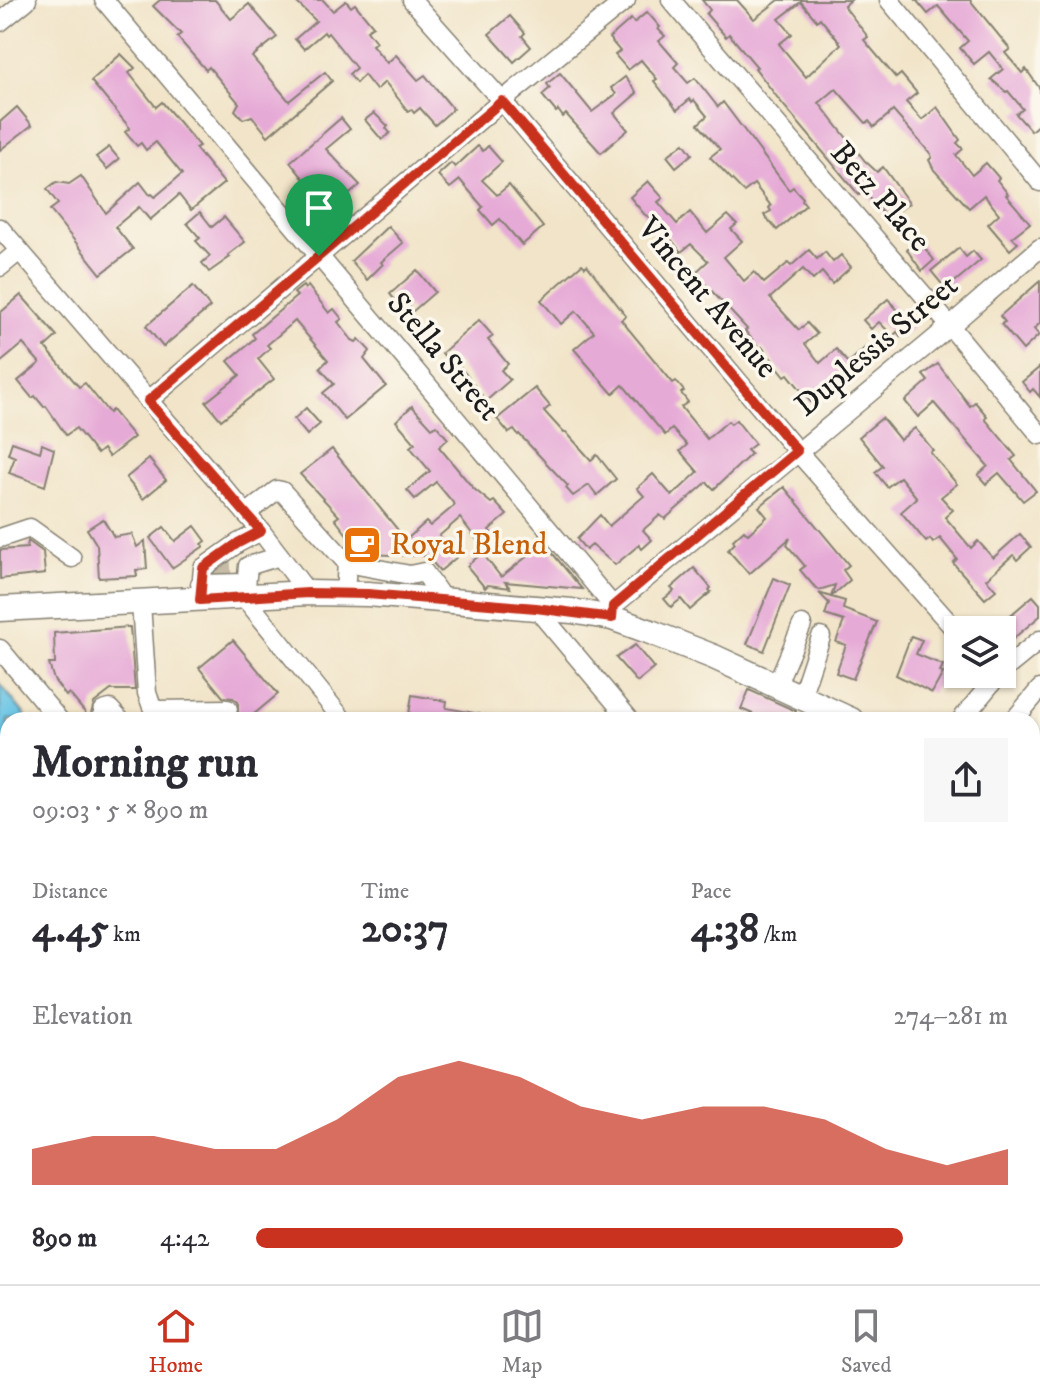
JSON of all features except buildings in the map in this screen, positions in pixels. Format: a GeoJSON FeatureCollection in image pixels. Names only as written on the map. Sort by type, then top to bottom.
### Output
{"type":"FeatureCollection","features":[{"type":"Feature","properties":{"kind":"main road"},"geometry":{"type":"LineString","coordinates":[[0,609],[141,603],[204,580],[243,578],[308,593],[612,612],[834,712]]}},
{"type":"Feature","properties":{"kind":"main road"},"geometry":{"type":"LineString","coordinates":[[0,625],[87,605]]}},
{"type":"Feature","properties":{"kind":"street"},"geometry":{"type":"LineString","coordinates":[[0,22],[27,0]]}},
{"type":"Feature","properties":{"kind":"street","name":"Stella Street"},"geometry":{"type":"LineString","coordinates":[[104,0],[612,612]]}},
{"type":"Feature","properties":{"kind":"street","name":"Vincent Avenue"},"geometry":{"type":"LineString","coordinates":[[412,0],[502,101],[797,451],[944,617]]}},
{"type":"Feature","properties":{"kind":"street"},"geometry":{"type":"LineString","coordinates":[[148,401],[626,0]]}},
{"type":"Feature","properties":{"kind":"street","name":"Betz Place"},"geometry":{"type":"LineString","coordinates":[[671,0],[1040,435]]}},
{"type":"Feature","properties":{"kind":"street"},"geometry":{"type":"LineString","coordinates":[[889,0],[1040,182]]}},
{"type":"Feature","properties":{"kind":"street"},"geometry":{"type":"LineString","coordinates":[[0,228],[261,531],[308,593]]}},
{"type":"Feature","properties":{"kind":"street","name":"Duplessis Street"},"geometry":{"type":"LineString","coordinates":[[612,612],[797,451],[1040,248]]}},
{"type":"Feature","properties":{"kind":"street"},"geometry":{"type":"LineString","coordinates":[[0,267],[18,252]]}},
{"type":"Feature","properties":{"kind":"street"},"geometry":{"type":"LineString","coordinates":[[246,514],[277,490],[282,491],[347,563],[410,575],[424,572],[438,592],[438,600]]}},
{"type":"Feature","properties":{"kind":"street"},"geometry":{"type":"LineString","coordinates":[[0,538],[30,528],[72,558]]}},
{"type":"Feature","properties":{"kind":"street"},"geometry":{"type":"LineString","coordinates":[[204,580],[238,543],[261,531]]}},
{"type":"Feature","properties":{"kind":"street"},"geometry":{"type":"LineString","coordinates":[[280,556],[243,578],[337,712]]}},
{"type":"Feature","properties":{"kind":"street"},"geometry":{"type":"LineString","coordinates":[[345,594],[347,563]]}},
{"type":"Feature","properties":{"kind":"street"},"geometry":{"type":"LineString","coordinates":[[141,603],[147,693],[152,707],[158,710],[228,709]]}},
{"type":"Feature","properties":{"kind":"street"},"geometry":{"type":"LineString","coordinates":[[536,608],[623,712]]}},
{"type":"Feature","properties":{"kind":"street"},"geometry":{"type":"LineString","coordinates":[[776,686],[802,625]]}},
{"type":"Feature","properties":{"kind":"street"},"geometry":{"type":"LineString","coordinates":[[801,697],[821,637]]}},
{"type":"Feature","properties":{"kind":"street"},"geometry":{"type":"LineString","coordinates":[[1016,659],[1040,640]]}},
{"type":"Feature","properties":{"kind":"street"},"geometry":{"type":"LineString","coordinates":[[0,649],[52,712]]}},
{"type":"Feature","properties":{"kind":"street"},"geometry":{"type":"LineString","coordinates":[[967,712],[987,688]]}},
{"type":"Feature","properties":{"kind":"street"},"geometry":{"type":"LineString","coordinates":[[1021,712],[1040,689]]}},
{"type":"Feature","properties":{"kind":"water"},"geometry":{"type":"Polygon","coordinates":[[[0,684],[23,712],[0,712],[0,684]]]}},
{"type":"Feature","properties":{"kind":"tunnel"},"geometry":{"type":"LineString","coordinates":[[213,568],[233,567]]}},
{"type":"Feature","properties":{"kind":"place","name":"Royal Blend"},"geometry":{"type":"Point","coordinates":[362,545]}},
{"type":"Feature","properties":{"kind":"route"},"geometry":{"type":"LineString","coordinates":[[502,101],[797,451],[613,606],[612,618],[572,611],[368,594],[308,593],[200,600],[203,568],[261,531],[148,401],[319,256],[502,101]]}}]}
